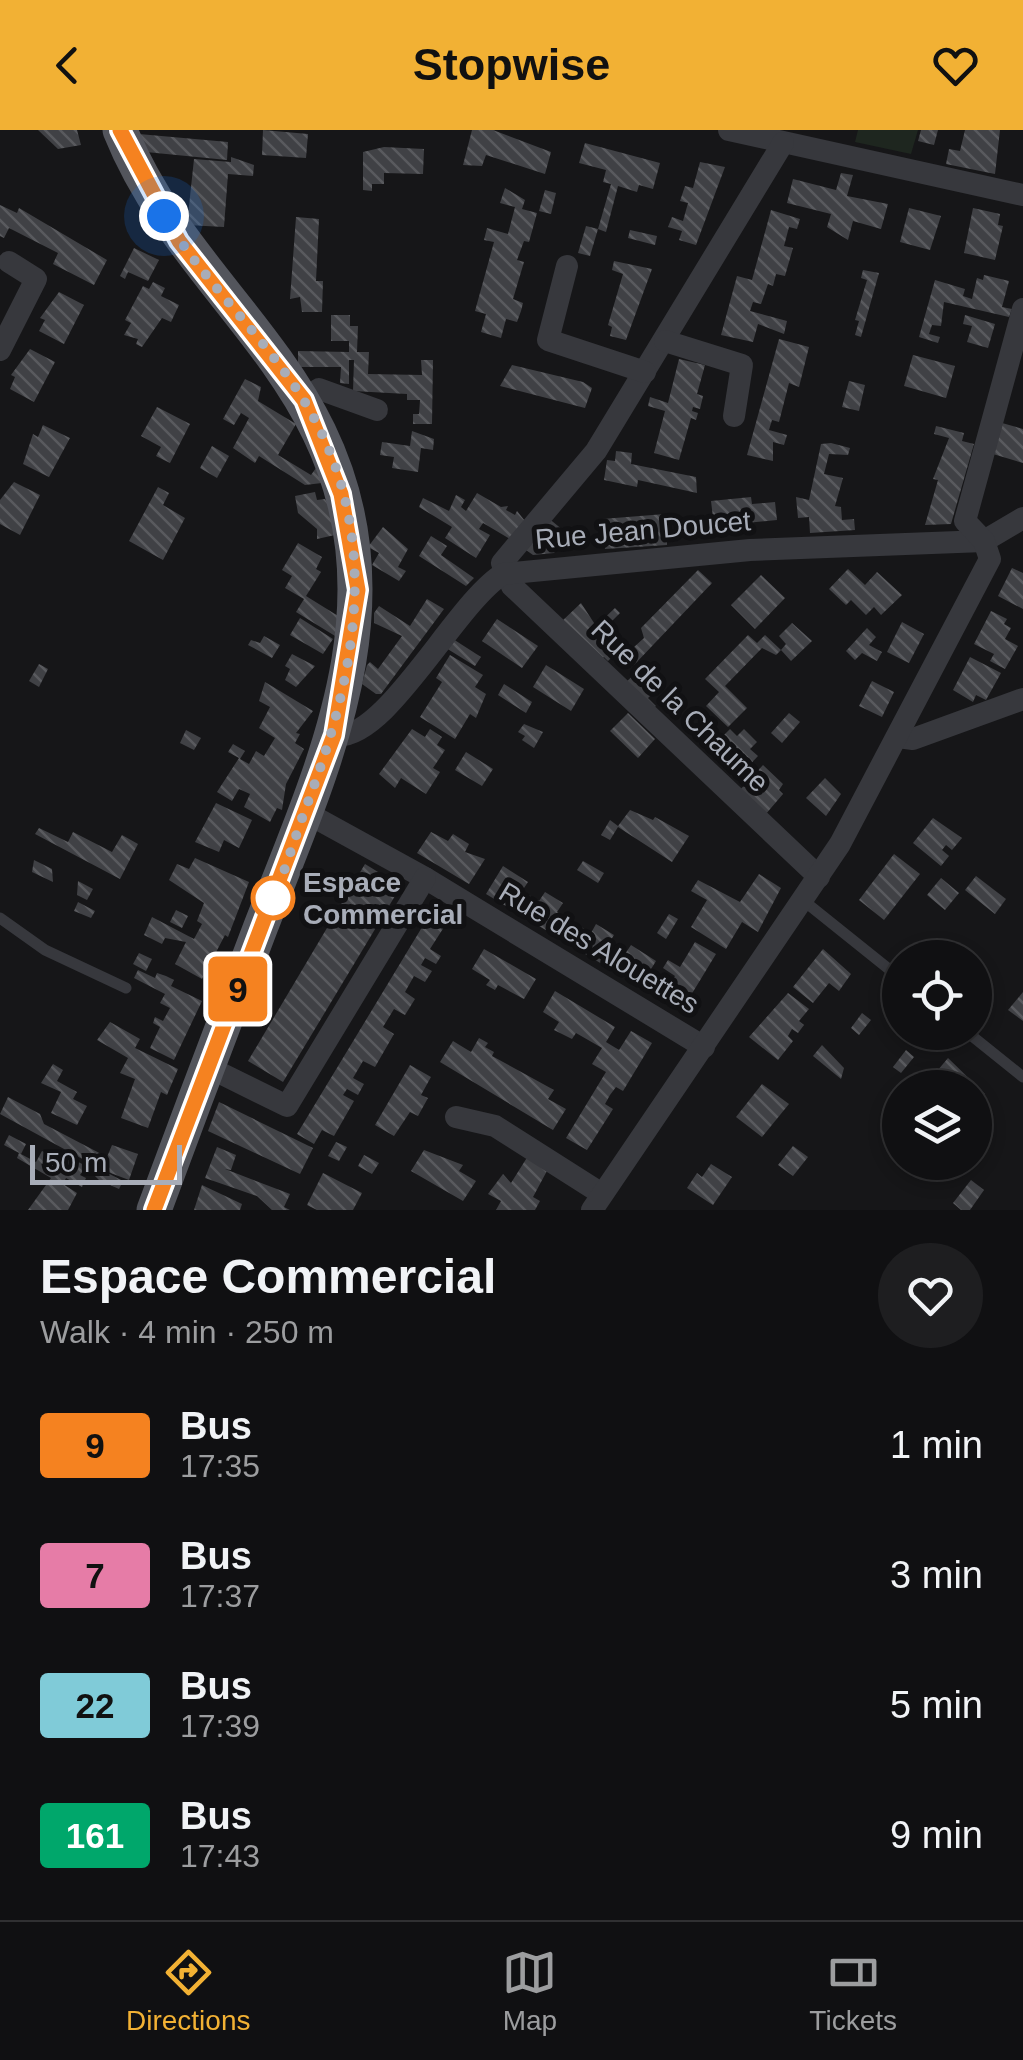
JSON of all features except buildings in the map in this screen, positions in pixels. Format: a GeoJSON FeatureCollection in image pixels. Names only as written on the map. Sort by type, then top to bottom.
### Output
{"type":"FeatureCollection","features":[{"type":"Feature","properties":{"kind":"main road"},"geometry":{"type":"LineString","coordinates":[[120,130],[179,241],[304,400],[341,494],[358,590],[334,735],[154,1210]]}},
{"type":"Feature","properties":{"kind":"street"},"geometry":{"type":"LineString","coordinates":[[729,130],[1023,196]]}},
{"type":"Feature","properties":{"kind":"street"},"geometry":{"type":"LineString","coordinates":[[503,574],[502,563],[596,451],[783,143]]}},
{"type":"Feature","properties":{"kind":"street"},"geometry":{"type":"LineString","coordinates":[[0,350],[36,279],[8,262]]}},
{"type":"Feature","properties":{"kind":"street"},"geometry":{"type":"LineString","coordinates":[[567,266],[548,340],[645,372]]}},
{"type":"Feature","properties":{"kind":"street"},"geometry":{"type":"LineString","coordinates":[[456,1117],[496,1126],[597,1202],[804,901],[898,738],[990,559],[984,540],[965,521],[1023,308]]}},
{"type":"Feature","properties":{"kind":"street"},"geometry":{"type":"LineString","coordinates":[[665,341],[742,365],[734,416]]}},
{"type":"Feature","properties":{"kind":"street"},"geometry":{"type":"LineString","coordinates":[[304,400],[319,389],[376,410]]}},
{"type":"Feature","properties":{"kind":"street","name":"Rue Jean Doucet"},"geometry":{"type":"LineString","coordinates":[[334,735],[355,734],[379,717],[476,593],[503,574],[750,550],[984,540],[1023,518]]}},
{"type":"Feature","properties":{"kind":"street","name":"Rue de la Chaume"},"geometry":{"type":"LineString","coordinates":[[503,574],[661,730],[819,876]]}},
{"type":"Feature","properties":{"kind":"street"},"geometry":{"type":"LineString","coordinates":[[898,738],[913,739],[1023,699]]}},
{"type":"Feature","properties":{"kind":"street","name":"Rue des Alouettes"},"geometry":{"type":"LineString","coordinates":[[305,812],[424,878],[704,1047]]}},
{"type":"Feature","properties":{"kind":"street"},"geometry":{"type":"LineString","coordinates":[[208,1066],[286,1106],[424,878]]}},
{"type":"Feature","properties":{"kind":"lane"},"geometry":{"type":"LineString","coordinates":[[804,901],[882,964]]}},
{"type":"Feature","properties":{"kind":"lane"},"geometry":{"type":"LineString","coordinates":[[0,918],[45,950],[126,988]]}},
{"type":"Feature","properties":{"kind":"lane"},"geometry":{"type":"LineString","coordinates":[[990,1050],[1023,1077]]}},
{"type":"Feature","properties":{"kind":"shaded area"},"geometry":{"type":"Polygon","coordinates":[[[858,130],[918,130],[911,154],[855,142],[858,130]]]}},
{"type":"Feature","properties":{"kind":"bus line","name":"9"},"geometry":{"type":"LineString","coordinates":[[120,130],[179,241],[304,400],[341,494],[358,590],[353,640],[334,735],[154,1210]]}},
{"type":"Feature","properties":{"kind":"place","name":"Espace Commercial"},"geometry":{"type":"Point","coordinates":[273,898]}},
{"type":"Feature","properties":{"kind":"route"},"geometry":{"type":"LineString","coordinates":[[164,216],[179,241],[304,400],[341,494],[352,542],[358,590],[342,702],[334,735],[272,901],[273,898]]}}]}
